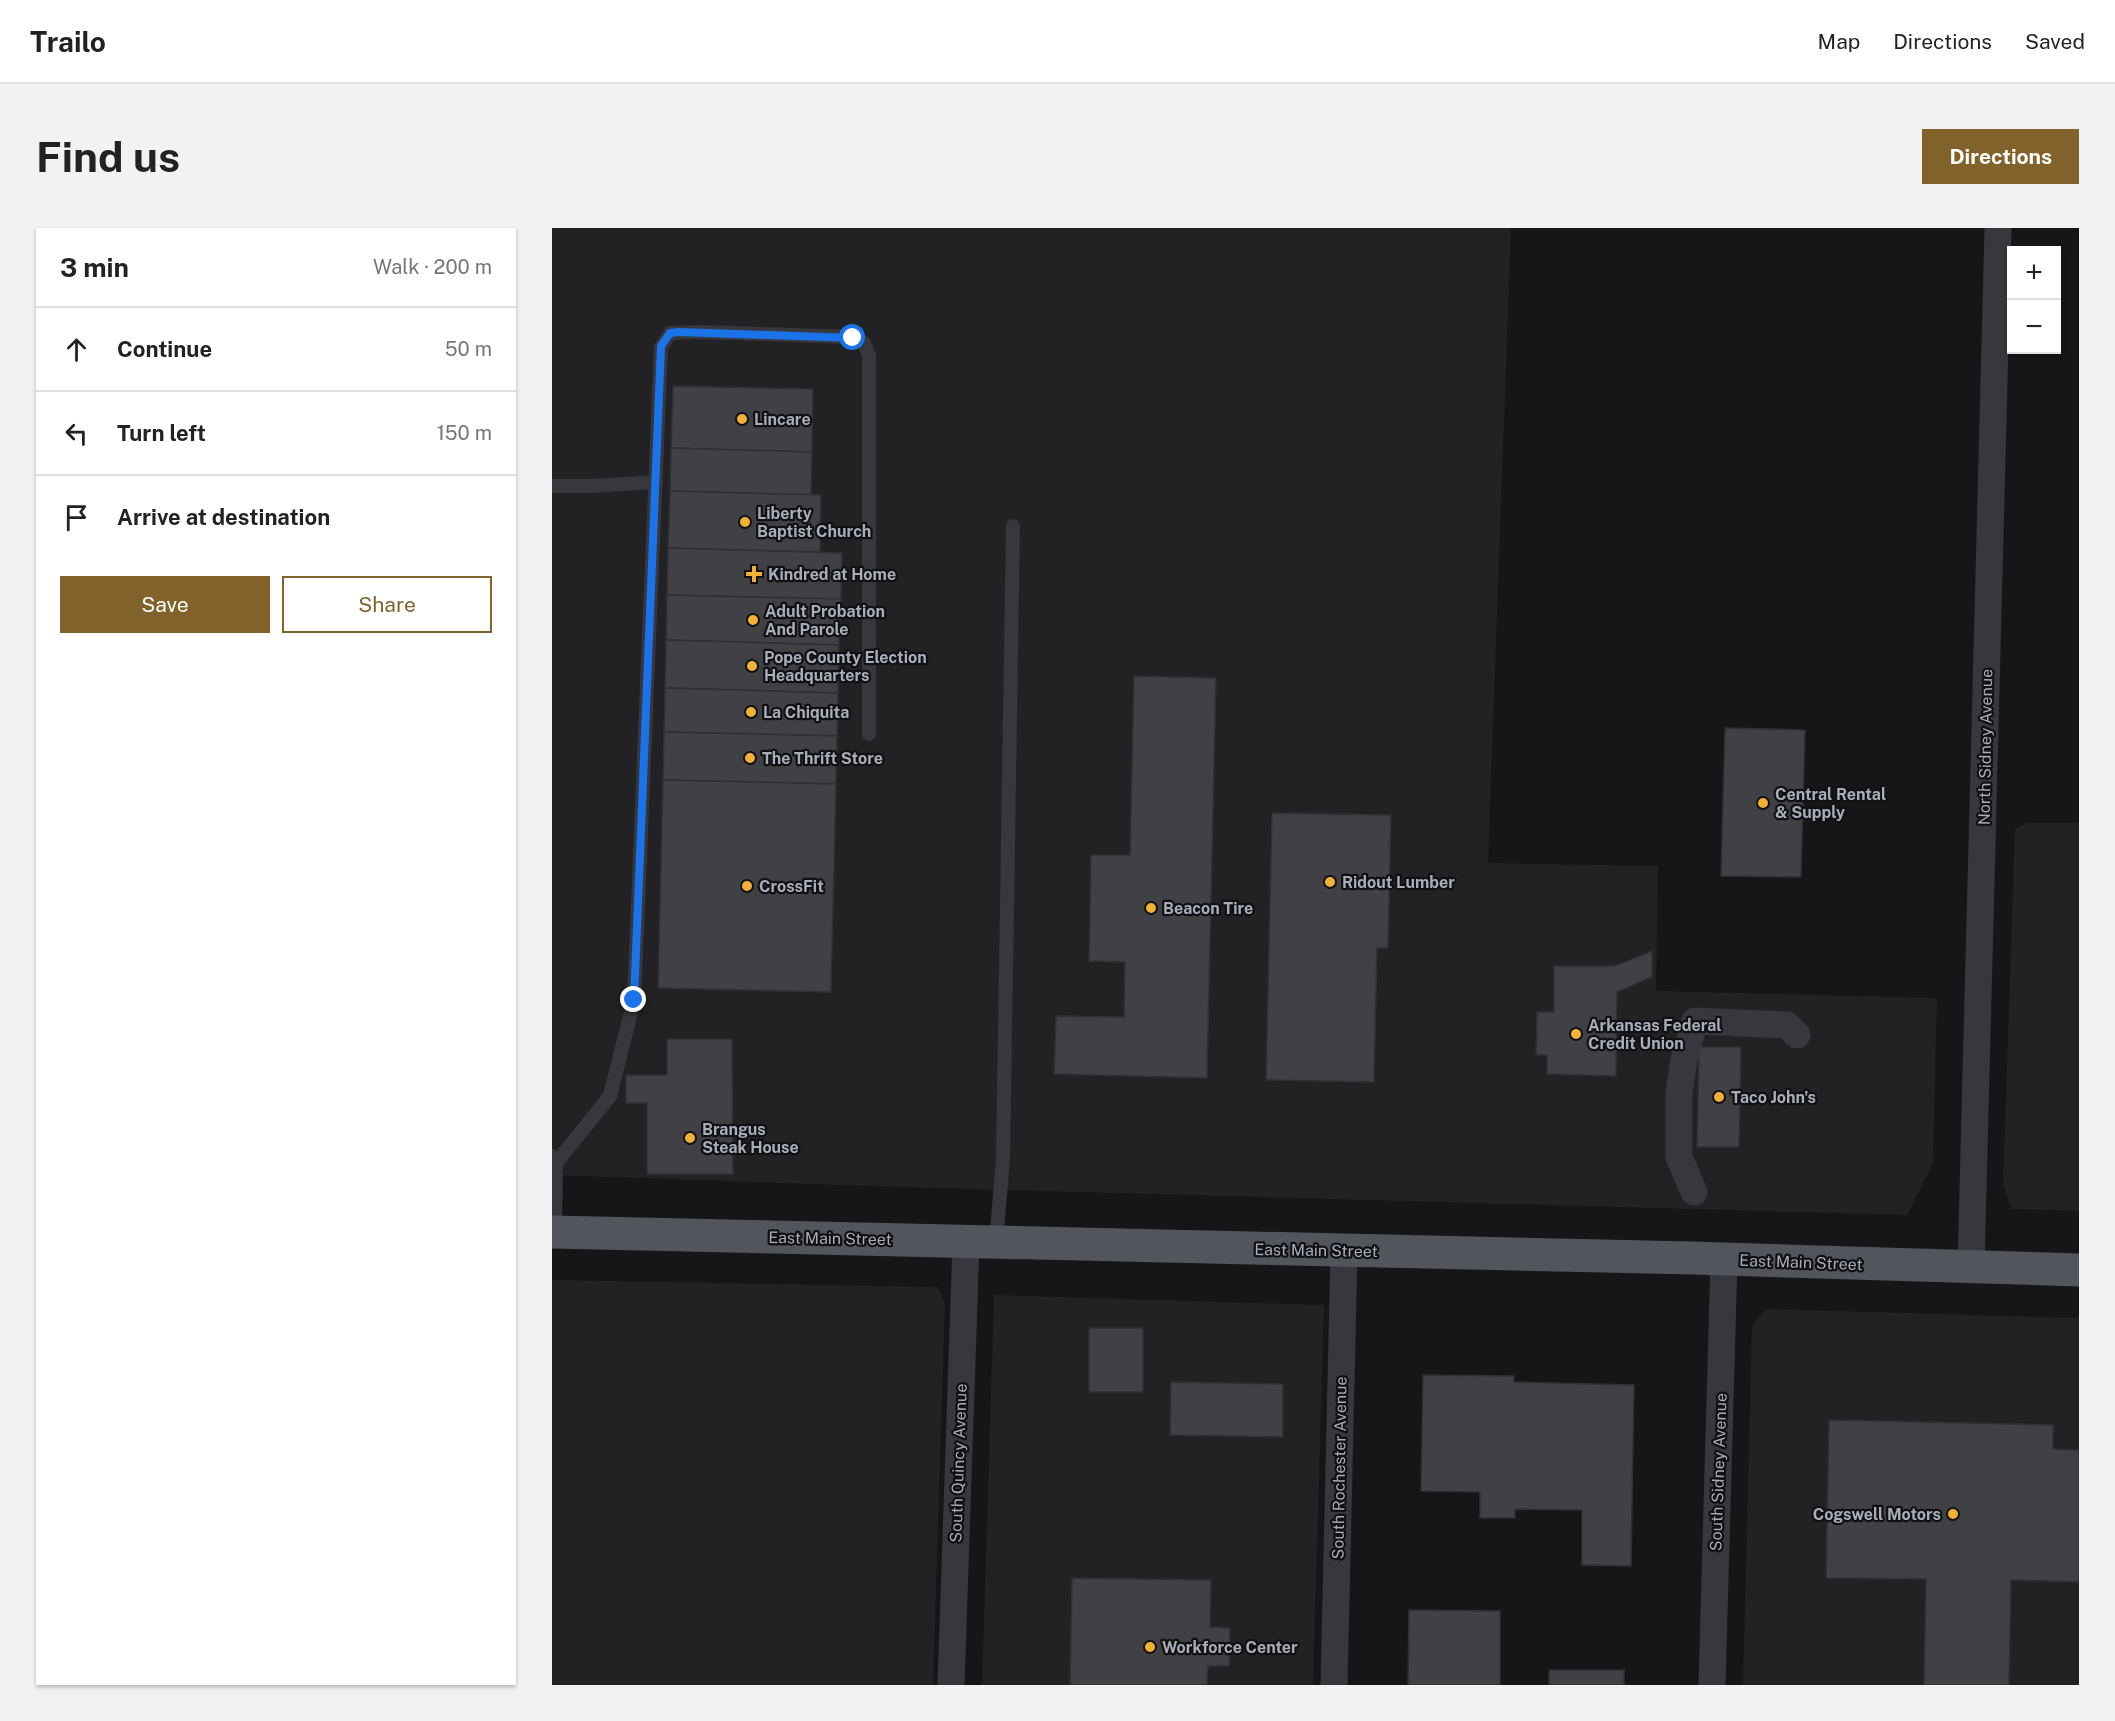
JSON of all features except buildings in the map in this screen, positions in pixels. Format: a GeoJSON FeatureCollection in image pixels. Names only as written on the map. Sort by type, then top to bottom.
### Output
{"type":"FeatureCollection","features":[{"type":"Feature","properties":{"kind":"main road","name":"East Main Street"},"geometry":{"type":"LineString","coordinates":[[554,1232],[1724,1259],[2079,1270]]}},
{"type":"Feature","properties":{"kind":"street","name":"North Sidney Avenue"},"geometry":{"type":"LineString","coordinates":[[1971,1267],[1998,228]]}},
{"type":"Feature","properties":{"kind":"street"},"geometry":{"type":"LineString","coordinates":[[1694,1192],[1680,1157],[1680,1092],[1684,1059],[1695,1021],[1787,1025],[1797,1035]]}},
{"type":"Feature","properties":{"kind":"street","name":"South Quincy Avenue"},"geometry":{"type":"LineString","coordinates":[[951,1685],[981,1242]]}},
{"type":"Feature","properties":{"kind":"street","name":"South Rochester Avenue"},"geometry":{"type":"LineString","coordinates":[[1334,1685],[1344,1251]]}},
{"type":"Feature","properties":{"kind":"street","name":"South Sidney Avenue"},"geometry":{"type":"LineString","coordinates":[[1712,1685],[1724,1259]]}},
{"type":"Feature","properties":{"kind":"lane"},"geometry":{"type":"LineString","coordinates":[[554,1232],[554,1160],[610,1096],[634,1000],[661,346],[670,333],[700,332],[853,338],[864,343],[869,355],[869,734]]}},
{"type":"Feature","properties":{"kind":"lane"},"geometry":{"type":"LineString","coordinates":[[552,486],[656,482]]}},
{"type":"Feature","properties":{"kind":"lane"},"geometry":{"type":"LineString","coordinates":[[981,1242],[1003,1159],[1013,526]]}},
{"type":"Feature","properties":{"kind":"shaded area"},"geometry":{"type":"Polygon","coordinates":[[[552,228],[1511,228],[1488,863],[1658,866],[1656,991],[1937,998],[1933,1163],[1907,1215],[552,1175],[552,228]]]}},
{"type":"Feature","properties":{"kind":"shaded area"},"geometry":{"type":"Polygon","coordinates":[[[2027,823],[2079,823],[2079,1211],[2011,1209],[2003,1184],[2015,829],[2027,823]]]}},
{"type":"Feature","properties":{"kind":"shaded area"},"geometry":{"type":"Polygon","coordinates":[[[552,1280],[937,1287],[945,1302],[933,1685],[552,1685],[552,1280]]]}},
{"type":"Feature","properties":{"kind":"shaded area"},"geometry":{"type":"Polygon","coordinates":[[[994,1295],[1324,1305],[1313,1685],[982,1685],[994,1295]]]}},
{"type":"Feature","properties":{"kind":"shaded area"},"geometry":{"type":"Polygon","coordinates":[[[1766,1309],[2079,1318],[2079,1685],[1743,1685],[1752,1326],[1766,1309]]]}},
{"type":"Feature","properties":{"kind":"place","name":"Lincare"},"geometry":{"type":"Point","coordinates":[742,419]}},
{"type":"Feature","properties":{"kind":"place","name":"Liberty Baptist Church"},"geometry":{"type":"Point","coordinates":[745,522]}},
{"type":"Feature","properties":{"kind":"place","name":"Kindred at Home"},"geometry":{"type":"Point","coordinates":[754,574]}},
{"type":"Feature","properties":{"kind":"place","name":"Adult Probation And Parole"},"geometry":{"type":"Point","coordinates":[753,620]}},
{"type":"Feature","properties":{"kind":"place","name":"Pope County Election Headquarters"},"geometry":{"type":"Point","coordinates":[752,666]}},
{"type":"Feature","properties":{"kind":"place","name":"La Chiquita"},"geometry":{"type":"Point","coordinates":[751,712]}},
{"type":"Feature","properties":{"kind":"place","name":"The Thrift Store"},"geometry":{"type":"Point","coordinates":[750,758]}},
{"type":"Feature","properties":{"kind":"place","name":"Central Rental & Supply"},"geometry":{"type":"Point","coordinates":[1763,803]}},
{"type":"Feature","properties":{"kind":"place","name":"Ridout Lumber"},"geometry":{"type":"Point","coordinates":[1330,882]}},
{"type":"Feature","properties":{"kind":"place","name":"CrossFit"},"geometry":{"type":"Point","coordinates":[747,886]}},
{"type":"Feature","properties":{"kind":"place","name":"Beacon Tire"},"geometry":{"type":"Point","coordinates":[1151,908]}},
{"type":"Feature","properties":{"kind":"place","name":"Arkansas Federal Credit Union"},"geometry":{"type":"Point","coordinates":[1576,1034]}},
{"type":"Feature","properties":{"kind":"place","name":"Taco John's"},"geometry":{"type":"Point","coordinates":[1719,1097]}},
{"type":"Feature","properties":{"kind":"place","name":"Brangus Steak House"},"geometry":{"type":"Point","coordinates":[690,1138]}},
{"type":"Feature","properties":{"kind":"place","name":"Cogswell Motors"},"geometry":{"type":"Point","coordinates":[1953,1514]}},
{"type":"Feature","properties":{"kind":"place","name":"Workforce Center"},"geometry":{"type":"Point","coordinates":[1150,1647]}},
{"type":"Feature","properties":{"kind":"route"},"geometry":{"type":"LineString","coordinates":[[634,1000],[661,346],[670,333],[679,332],[853,338]]}}]}
